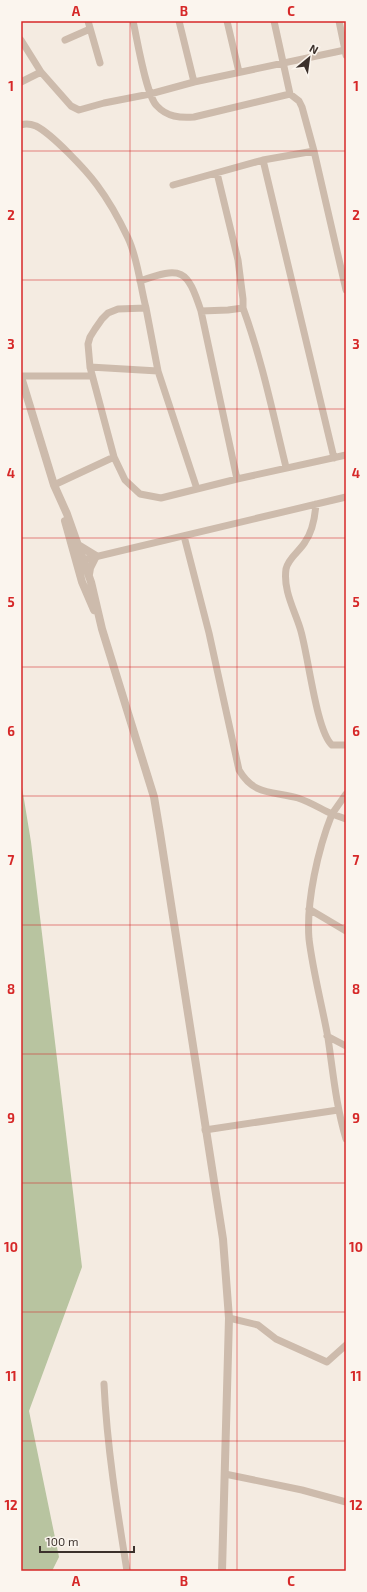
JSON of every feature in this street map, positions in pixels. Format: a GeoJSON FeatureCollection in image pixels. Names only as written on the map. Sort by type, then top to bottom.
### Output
{"type":"FeatureCollection","features":[{"type":"Feature","properties":{"kind":"street"},"geometry":{"type":"LineString","coordinates":[[88,21],[100,63]]}},
{"type":"Feature","properties":{"kind":"street"},"geometry":{"type":"LineString","coordinates":[[133,21],[150,94],[156,106],[166,113],[180,118],[194,117],[290,94]]}},
{"type":"Feature","properties":{"kind":"street"},"geometry":{"type":"LineString","coordinates":[[179,21],[194,82]]}},
{"type":"Feature","properties":{"kind":"street"},"geometry":{"type":"LineString","coordinates":[[226,21],[239,72]]}},
{"type":"Feature","properties":{"kind":"street"},"geometry":{"type":"LineString","coordinates":[[274,21],[290,94],[299,101],[302,106],[314,151],[346,290]]}},
{"type":"Feature","properties":{"kind":"street"},"geometry":{"type":"LineString","coordinates":[[21,40],[41,72],[71,106],[79,110],[284,62],[345,52],[339,21]]}},
{"type":"Feature","properties":{"kind":"street"},"geometry":{"type":"LineString","coordinates":[[65,40],[90,29]]}},
{"type":"Feature","properties":{"kind":"street"},"geometry":{"type":"LineString","coordinates":[[21,82],[41,72]]}},
{"type":"Feature","properties":{"kind":"street"},"geometry":{"type":"LineString","coordinates":[[21,125],[27,123],[43,130],[61,146],[96,183],[107,199],[128,239],[140,281],[158,371],[197,489]]}},
{"type":"Feature","properties":{"kind":"street"},"geometry":{"type":"LineString","coordinates":[[173,185],[263,160],[314,151]]}},
{"type":"Feature","properties":{"kind":"street"},"geometry":{"type":"LineString","coordinates":[[263,160],[334,458]]}},
{"type":"Feature","properties":{"kind":"street"},"geometry":{"type":"LineString","coordinates":[[217,173],[238,260],[243,308],[253,335],[286,467]]}},
{"type":"Feature","properties":{"kind":"street"},"geometry":{"type":"LineString","coordinates":[[140,281],[162,273],[171,272],[181,274],[189,280],[201,311],[237,479]]}},
{"type":"Feature","properties":{"kind":"street"},"geometry":{"type":"LineString","coordinates":[[146,308],[118,309],[108,313],[90,337],[88,358],[114,457],[125,480],[140,494],[161,498],[286,467],[346,455]]}},
{"type":"Feature","properties":{"kind":"street"},"geometry":{"type":"LineString","coordinates":[[201,311],[243,308]]}},
{"type":"Feature","properties":{"kind":"street"},"geometry":{"type":"LineString","coordinates":[[90,367],[158,371]]}},
{"type":"Feature","properties":{"kind":"street"},"geometry":{"type":"LineString","coordinates":[[92,376],[21,377],[54,485],[78,545],[82,582],[102,629]]}},
{"type":"Feature","properties":{"kind":"street"},"geometry":{"type":"LineString","coordinates":[[54,485],[114,457]]}},
{"type":"Feature","properties":{"kind":"street"},"geometry":{"type":"LineString","coordinates":[[79,560],[346,497]]}},
{"type":"Feature","properties":{"kind":"street"},"geometry":{"type":"LineString","coordinates":[[61,502],[79,560],[89,576],[102,629],[154,797],[223,1239],[229,1318],[222,1571]]}},
{"type":"Feature","properties":{"kind":"street"},"geometry":{"type":"LineString","coordinates":[[316,504],[314,518],[308,537],[286,567],[285,577],[288,597],[300,628],[319,714],[327,738],[332,745],[346,745]]}},
{"type":"Feature","properties":{"kind":"street"},"geometry":{"type":"LineString","coordinates":[[184,536],[209,632],[239,770],[245,780],[253,787],[264,791],[300,798],[332,814],[346,819]]}},
{"type":"Feature","properties":{"kind":"street"},"geometry":{"type":"LineString","coordinates":[[78,545],[96,556]]}},
{"type":"Feature","properties":{"kind":"street"},"geometry":{"type":"LineString","coordinates":[[89,576],[90,568],[96,556]]}},
{"type":"Feature","properties":{"kind":"street"},"geometry":{"type":"LineString","coordinates":[[346,794],[332,814],[323,836],[309,909],[310,946],[327,1036],[338,1110],[346,1139]]}},
{"type":"Feature","properties":{"kind":"street"},"geometry":{"type":"LineString","coordinates":[[309,909],[346,931]]}},
{"type":"Feature","properties":{"kind":"street"},"geometry":{"type":"LineString","coordinates":[[327,1036],[346,1046]]}},
{"type":"Feature","properties":{"kind":"street"},"geometry":{"type":"LineString","coordinates":[[206,1130],[338,1110]]}},
{"type":"Feature","properties":{"kind":"street"},"geometry":{"type":"LineString","coordinates":[[229,1318],[258,1325],[276,1339],[327,1362],[346,1344]]}},
{"type":"Feature","properties":{"kind":"street"},"geometry":{"type":"LineString","coordinates":[[104,1384],[106,1418],[115,1492],[127,1571]]}},
{"type":"Feature","properties":{"kind":"street"},"geometry":{"type":"LineString","coordinates":[[225,1474],[302,1490],[346,1502]]}},
{"type":"Feature","properties":{"kind":"green space"},"geometry":{"type":"Polygon","coordinates":[[[21,781],[31,842],[82,1267],[29,1411],[59,1557],[52,1571],[21,1571],[21,781]]]}}]}
